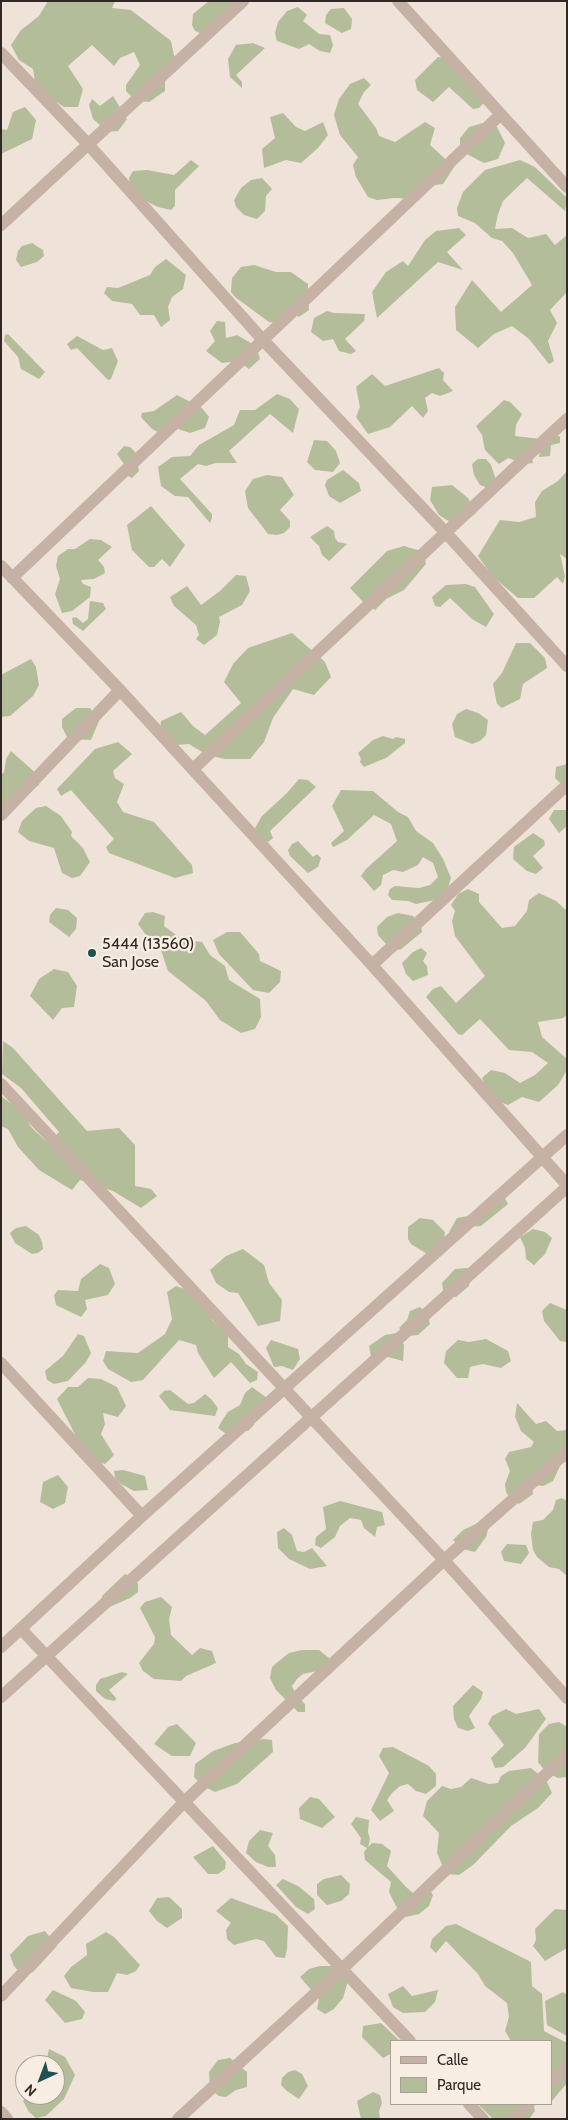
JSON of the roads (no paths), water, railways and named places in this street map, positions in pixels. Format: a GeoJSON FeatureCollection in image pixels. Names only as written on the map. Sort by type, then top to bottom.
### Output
{"type":"FeatureCollection","features":[{"type":"Feature","properties":{"kind":"street"},"geometry":{"type":"LineString","coordinates":[[1,225],[243,1]]}},
{"type":"Feature","properties":{"kind":"street"},"geometry":{"type":"LineString","coordinates":[[398,1],[567,187]]}},
{"type":"Feature","properties":{"kind":"street"},"geometry":{"type":"LineString","coordinates":[[1,53],[88,144],[262,339],[446,534],[567,666]]}},
{"type":"Feature","properties":{"kind":"street"},"geometry":{"type":"LineString","coordinates":[[12,578],[500,115]]}},
{"type":"Feature","properties":{"kind":"street"},"geometry":{"type":"LineString","coordinates":[[193,769],[567,419]]}},
{"type":"Feature","properties":{"kind":"street"},"geometry":{"type":"LineString","coordinates":[[1,566],[120,690],[372,964],[567,1186],[1,1697]]}},
{"type":"Feature","properties":{"kind":"street"},"geometry":{"type":"LineString","coordinates":[[1,815],[120,690]]}},
{"type":"Feature","properties":{"kind":"street"},"geometry":{"type":"LineString","coordinates":[[372,964],[567,785]]}},
{"type":"Feature","properties":{"kind":"street"},"geometry":{"type":"LineString","coordinates":[[1,1084],[286,1388],[444,1560],[567,1698]]}},
{"type":"Feature","properties":{"kind":"street"},"geometry":{"type":"LineString","coordinates":[[1,1647],[142,1516],[567,1135]]}},
{"type":"Feature","properties":{"kind":"street"},"geometry":{"type":"LineString","coordinates":[[1,1363],[142,1516]]}},
{"type":"Feature","properties":{"kind":"street"},"geometry":{"type":"LineString","coordinates":[[1,1996],[185,1801],[444,1560],[567,1452]]}},
{"type":"Feature","properties":{"kind":"street"},"geometry":{"type":"LineString","coordinates":[[21,1629],[409,2040]]}},
{"type":"Feature","properties":{"kind":"street"},"geometry":{"type":"LineString","coordinates":[[178,2119],[342,1969],[567,1754]]}},
{"type":"Feature","properties":{"kind":"street"},"geometry":{"type":"LineString","coordinates":[[553,2081],[567,2067]]}},
{"type":"Feature","properties":{"kind":"street"},"geometry":{"type":"LineString","coordinates":[[470,2105],[483,2119]]}},
{"type":"Feature","properties":{"kind":"street"},"geometry":{"type":"LineString","coordinates":[[514,2119],[528,2105]]}},
{"type":"Feature","properties":{"kind":"street"},"geometry":{"type":"LineString","coordinates":[[1,2112],[8,2119]]}},
{"type":"Feature","properties":{"kind":"place","name":"5444 (13560) San Jose"},"geometry":{"type":"Point","coordinates":[92,953]}}]}
